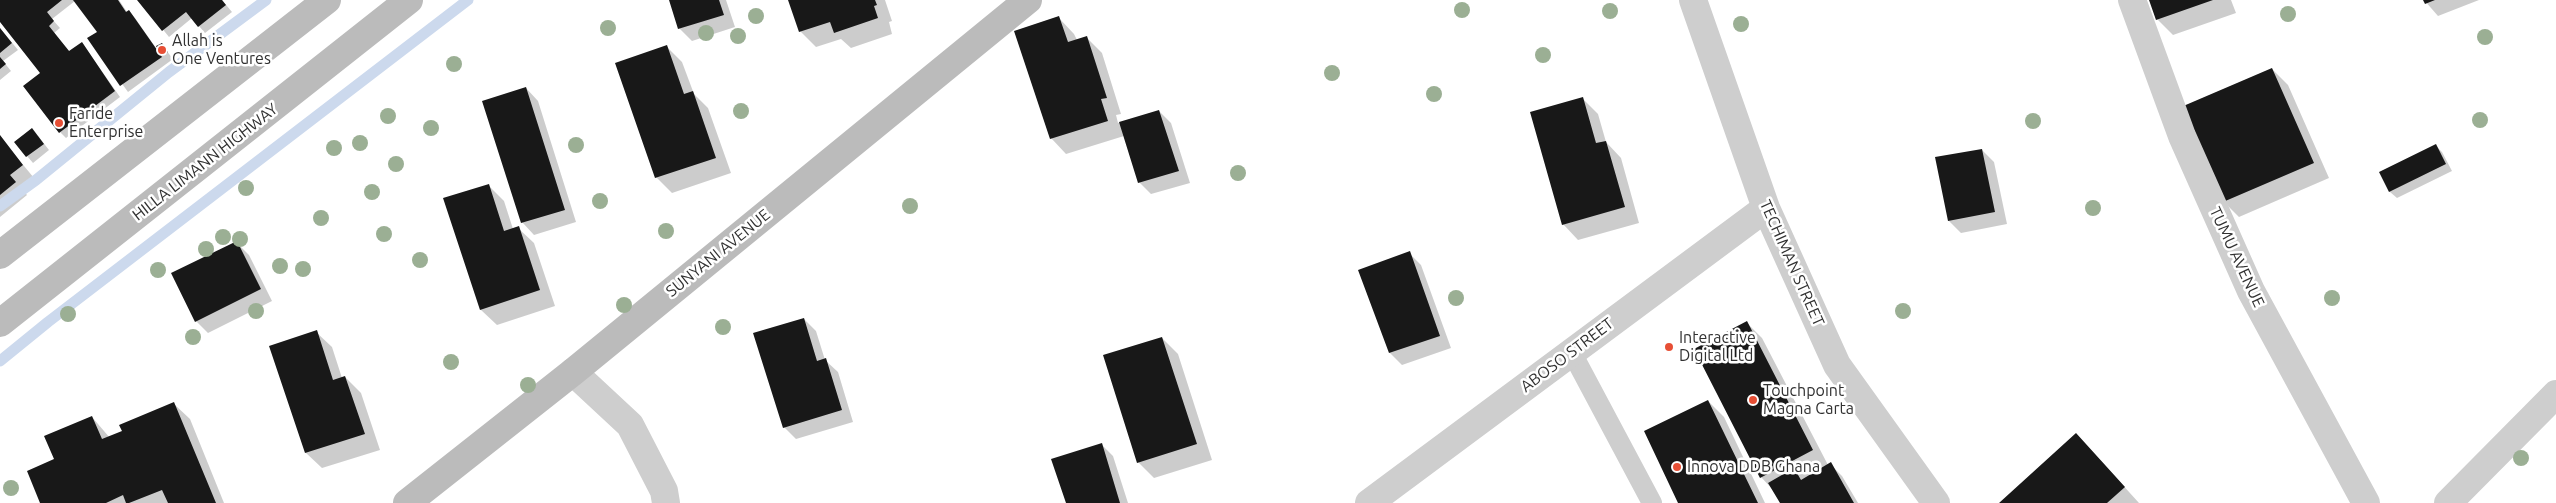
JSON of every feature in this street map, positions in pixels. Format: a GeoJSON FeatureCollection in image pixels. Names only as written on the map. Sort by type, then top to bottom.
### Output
{"type":"FeatureCollection","features":[{"type":"Feature","properties":{"kind":"main road"},"geometry":{"type":"LineString","coordinates":[[0,255],[327,0]]}},
{"type":"Feature","properties":{"kind":"main road","name":"HILLA LIMANN HIGHWAY"},"geometry":{"type":"LineString","coordinates":[[0,323],[409,0]]}},
{"type":"Feature","properties":{"kind":"main road","name":"SUNYANI AVENUE"},"geometry":{"type":"LineString","coordinates":[[407,503],[573,372],[1028,0]]}},
{"type":"Feature","properties":{"kind":"street","name":"TECHIMAN STREET"},"geometry":{"type":"LineString","coordinates":[[1693,0],[1766,208],[1837,365],[1936,503]]}},
{"type":"Feature","properties":{"kind":"street","name":"TUMU AVENUE"},"geometry":{"type":"LineString","coordinates":[[2132,0],[2182,136],[2251,291],[2366,503]]}},
{"type":"Feature","properties":{"kind":"street","name":"ABOSO STREET"},"geometry":{"type":"LineString","coordinates":[[1369,503],[1571,351],[1766,208]]}},
{"type":"Feature","properties":{"kind":"street"},"geometry":{"type":"LineString","coordinates":[[573,372],[630,425],[664,491],[666,503]]}},
{"type":"Feature","properties":{"kind":"street"},"geometry":{"type":"LineString","coordinates":[[2448,503],[2556,394]]}},
{"type":"Feature","properties":{"kind":"lane"},"geometry":{"type":"LineString","coordinates":[[1571,351],[1652,503]]}},
{"type":"Feature","properties":{"kind":"building"},"geometry":{"type":"Polygon","coordinates":[[[0,0],[62,0],[47,12],[54,21],[49,26],[69,51],[82,42],[115,91],[59,133],[23,86],[40,73],[0,22],[0,0]]]}},
{"type":"Feature","properties":{"kind":"building"},"geometry":{"type":"Polygon","coordinates":[[[73,0],[118,0],[126,12],[129,10],[162,57],[120,86],[87,38],[97,32],[73,0]]]}},
{"type":"Feature","properties":{"kind":"building"},"geometry":{"type":"Polygon","coordinates":[[[137,0],[222,0],[226,5],[198,27],[186,12],[162,31],[137,0]]]}},
{"type":"Feature","properties":{"kind":"building"},"geometry":{"type":"Polygon","coordinates":[[[669,0],[719,0],[724,15],[678,29],[669,0]]]}},
{"type":"Feature","properties":{"kind":"building"},"geometry":{"type":"Polygon","coordinates":[[[788,0],[875,0],[877,5],[874,6],[878,18],[834,33],[830,22],[799,32],[788,0]]]}},
{"type":"Feature","properties":{"kind":"building"},"geometry":{"type":"Polygon","coordinates":[[[2149,0],[2213,0],[2156,20],[2149,0]]]}},
{"type":"Feature","properties":{"kind":"building"},"geometry":{"type":"Polygon","coordinates":[[[2423,0],[2435,0],[2425,4],[2423,0]]]}},
{"type":"Feature","properties":{"kind":"building"},"geometry":{"type":"Polygon","coordinates":[[[1059,16],[1068,42],[1087,36],[1107,98],[1101,99],[1108,121],[1050,139],[1014,31],[1059,16]]]}},
{"type":"Feature","properties":{"kind":"building"},"geometry":{"type":"Polygon","coordinates":[[[0,28],[12,43],[0,53],[0,28]]]}},
{"type":"Feature","properties":{"kind":"building","name":"Allah is One Ventures"},"geometry":{"type":"Polygon","coordinates":[[[162,43],[168,52],[162,56],[156,46],[162,43]]]}},
{"type":"Feature","properties":{"kind":"building"},"geometry":{"type":"Polygon","coordinates":[[[667,45],[684,94],[693,91],[716,158],[655,178],[615,63],[667,45]]]}},
{"type":"Feature","properties":{"kind":"building"},"geometry":{"type":"Polygon","coordinates":[[[0,57],[6,64],[0,69],[0,57]]]}},
{"type":"Feature","properties":{"kind":"building"},"geometry":{"type":"Polygon","coordinates":[[[2272,68],[2314,163],[2223,202],[2181,107],[2272,68]]]}},
{"type":"Feature","properties":{"kind":"building"},"geometry":{"type":"Polygon","coordinates":[[[526,87],[565,210],[521,223],[482,101],[526,87]]]}},
{"type":"Feature","properties":{"kind":"building"},"geometry":{"type":"Polygon","coordinates":[[[1583,97],[1596,143],[1606,141],[1625,207],[1562,225],[1530,112],[1583,97]]]}},
{"type":"Feature","properties":{"kind":"building"},"geometry":{"type":"Polygon","coordinates":[[[1159,110],[1179,171],[1138,183],[1119,122],[1159,110]]]}},
{"type":"Feature","properties":{"kind":"building"},"geometry":{"type":"Polygon","coordinates":[[[32,128],[44,144],[26,157],[14,142],[32,128]]]}},
{"type":"Feature","properties":{"kind":"building"},"geometry":{"type":"Polygon","coordinates":[[[0,135],[23,165],[10,175],[16,182],[0,195],[0,135]]]}},
{"type":"Feature","properties":{"kind":"building"},"geometry":{"type":"Polygon","coordinates":[[[2436,144],[2446,164],[2389,192],[2379,172],[2436,144]]]}},
{"type":"Feature","properties":{"kind":"building"},"geometry":{"type":"Polygon","coordinates":[[[1982,149],[1995,212],[1948,221],[1935,157],[1982,149]]]}},
{"type":"Feature","properties":{"kind":"building"},"geometry":{"type":"Polygon","coordinates":[[[489,184],[504,231],[519,226],[540,290],[480,310],[443,198],[489,184]]]}},
{"type":"Feature","properties":{"kind":"building"},"geometry":{"type":"Polygon","coordinates":[[[237,241],[261,289],[195,322],[171,273],[237,241]]]}},
{"type":"Feature","properties":{"kind":"building"},"geometry":{"type":"Polygon","coordinates":[[[1410,251],[1440,336],[1389,353],[1358,270],[1410,251]]]}},
{"type":"Feature","properties":{"kind":"building"},"geometry":{"type":"Polygon","coordinates":[[[804,318],[817,361],[826,358],[842,410],[783,428],[753,333],[804,318]]]}},
{"type":"Feature","properties":{"kind":"building","name":"Touchpoint Magna Carta"},"geometry":{"type":"Polygon","coordinates":[[[1747,321],[1813,450],[1760,478],[1694,349],[1747,321]]]}},
{"type":"Feature","properties":{"kind":"building"},"geometry":{"type":"Polygon","coordinates":[[[317,330],[333,380],[345,376],[365,434],[305,453],[269,346],[317,330]]]}},
{"type":"Feature","properties":{"kind":"building"},"geometry":{"type":"Polygon","coordinates":[[[1162,337],[1197,444],[1137,463],[1103,355],[1162,337]]]}},
{"type":"Feature","properties":{"kind":"building"},"geometry":{"type":"Polygon","coordinates":[[[1708,400],[1758,503],[1678,503],[1644,431],[1708,400]]]}},
{"type":"Feature","properties":{"kind":"building"},"geometry":{"type":"Polygon","coordinates":[[[174,402],[216,503],[168,503],[162,490],[129,503],[126,503],[123,495],[106,503],[40,503],[27,471],[54,459],[44,436],[92,416],[102,439],[122,431],[119,425],[174,402]]]}},
{"type":"Feature","properties":{"kind":"building"},"geometry":{"type":"Polygon","coordinates":[[[2076,433],[2125,487],[2107,503],[1999,503],[2076,433]]]}},
{"type":"Feature","properties":{"kind":"building"},"geometry":{"type":"Polygon","coordinates":[[[1102,443],[1120,503],[1066,503],[1051,459],[1102,443]]]}},
{"type":"Feature","properties":{"kind":"building","name":"Touchpoint Magna Carta"},"geometry":{"type":"Polygon","coordinates":[[[1831,462],[1854,503],[1780,503],[1768,483],[1794,468],[1801,480],[1831,462]]]}},
{"type":"Feature","properties":{"kind":"waterway"},"geometry":{"type":"LineString","coordinates":[[0,206],[36,180],[169,72],[266,0]]}},
{"type":"Feature","properties":{"kind":"waterway"},"geometry":{"type":"LineString","coordinates":[[0,361],[48,322],[468,0]]}},
{"type":"Feature","properties":{"kind":"place","name":"Allah is One Ventures"},"geometry":{"type":"Point","coordinates":[162,50]}},
{"type":"Feature","properties":{"kind":"place","name":"Faride Enterprise"},"geometry":{"type":"Point","coordinates":[59,123]}},
{"type":"Feature","properties":{"kind":"place","name":"Interactive Digital Ltd"},"geometry":{"type":"Point","coordinates":[1669,347]}},
{"type":"Feature","properties":{"kind":"place","name":"Touchpoint Magna Carta"},"geometry":{"type":"Point","coordinates":[1753,400]}},
{"type":"Feature","properties":{"kind":"place","name":"Innova DDB Ghana"},"geometry":{"type":"Point","coordinates":[1677,467]}}]}
